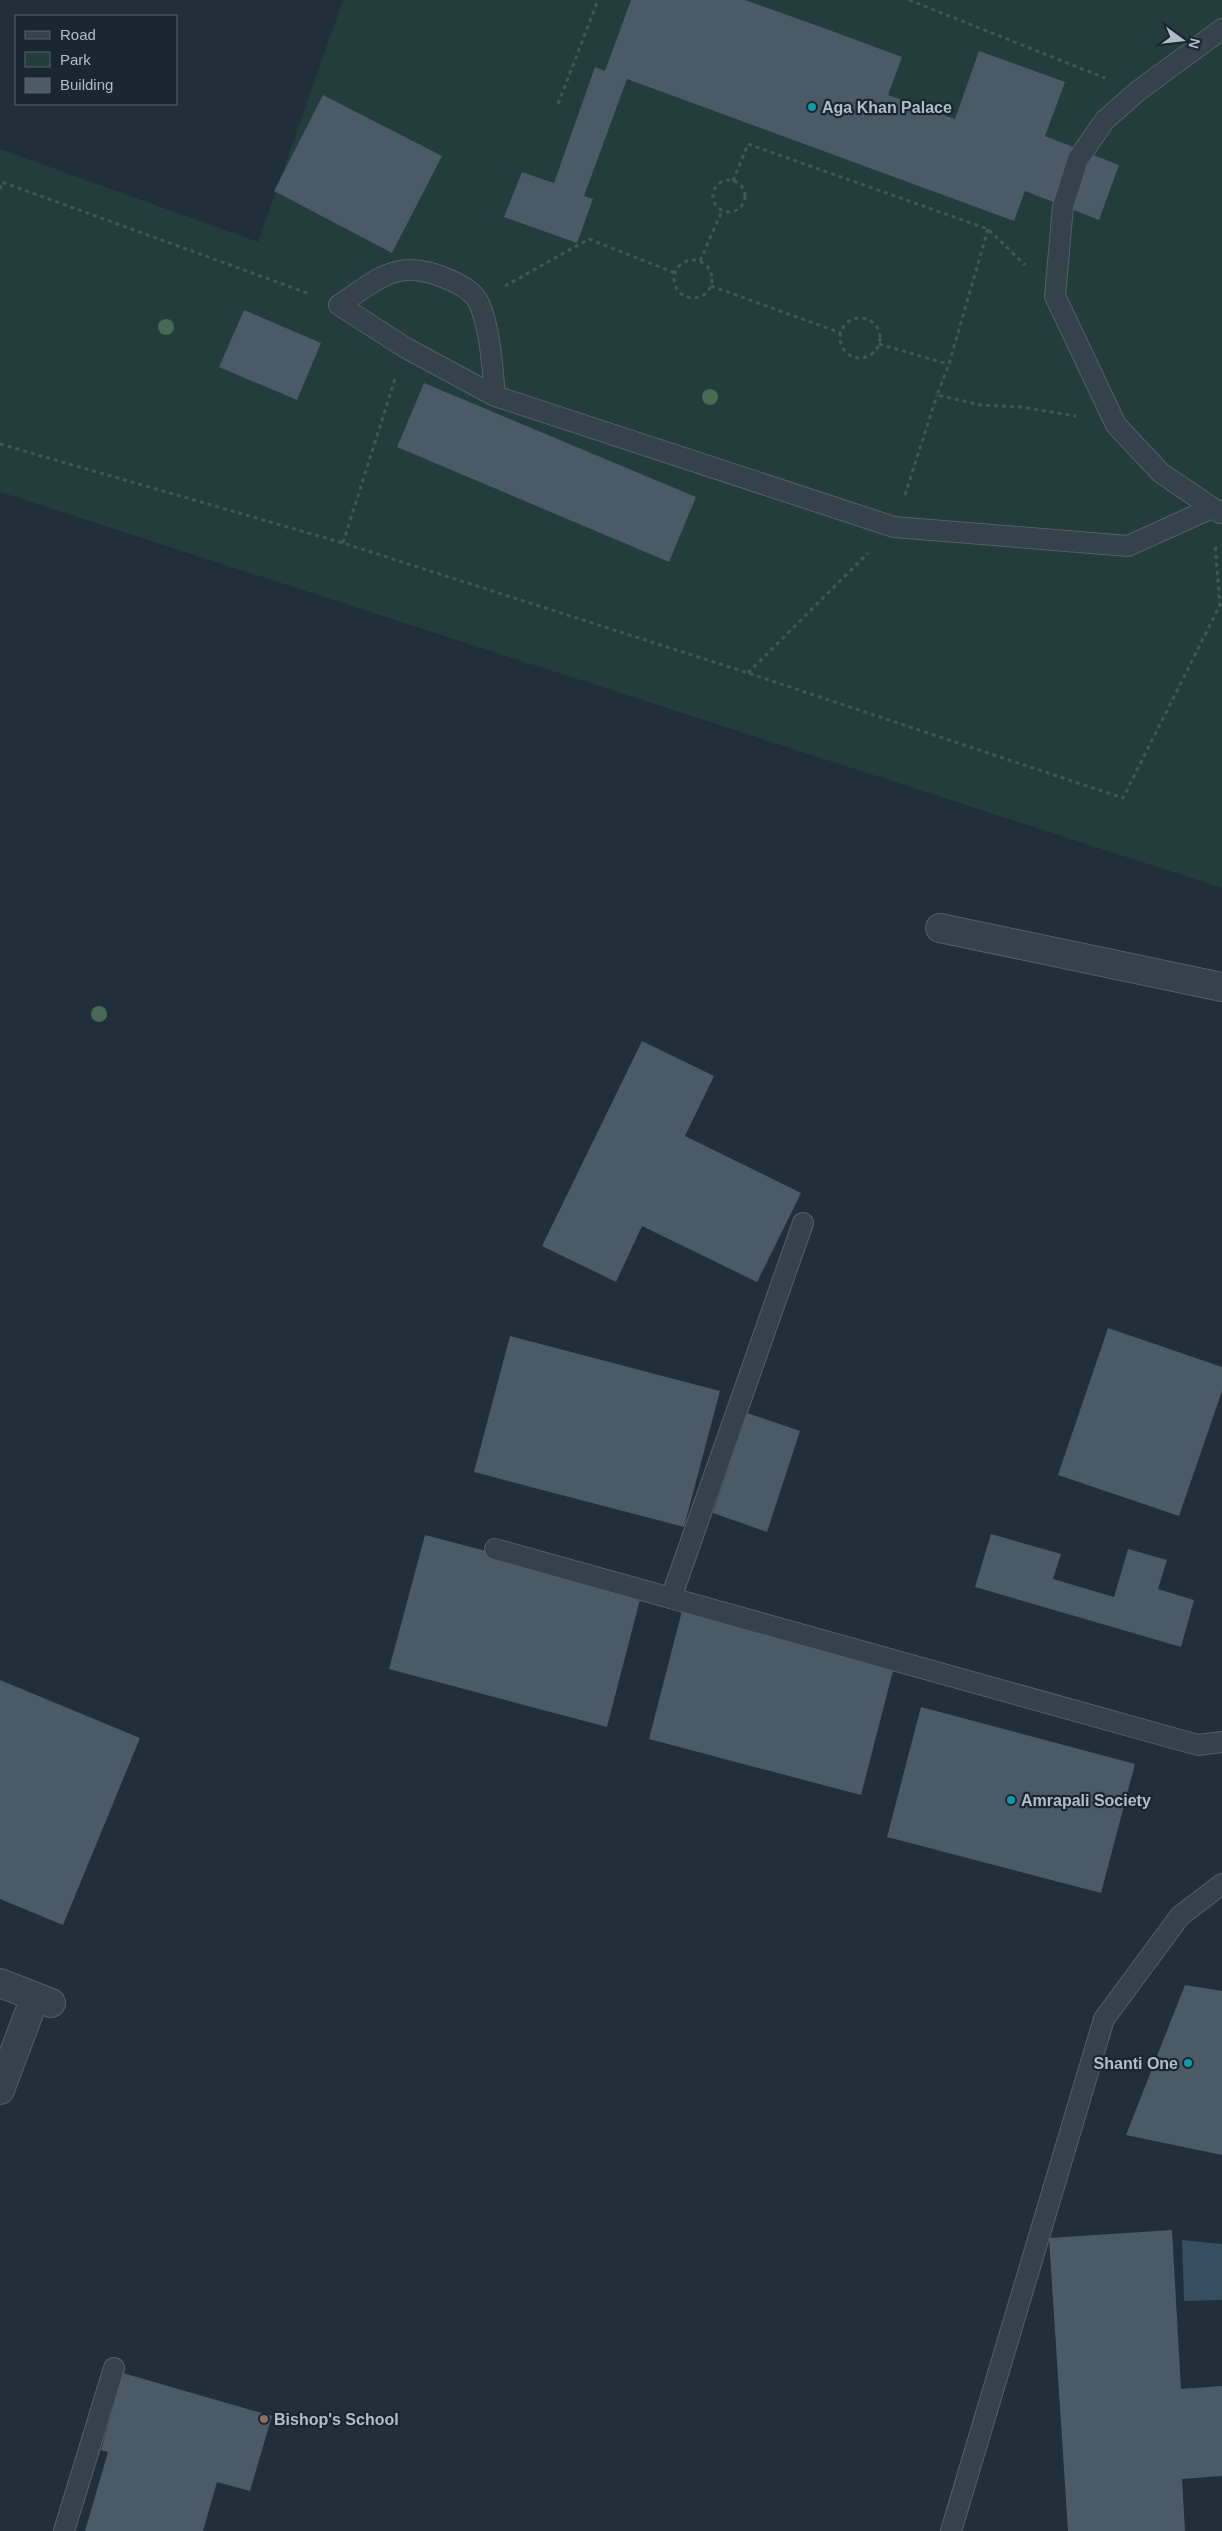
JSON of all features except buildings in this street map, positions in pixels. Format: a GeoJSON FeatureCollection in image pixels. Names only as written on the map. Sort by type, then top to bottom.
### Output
{"type":"FeatureCollection","features":[{"type":"Feature","properties":{"kind":"street"},"geometry":{"type":"LineString","coordinates":[[940,928],[1222,987]]}},
{"type":"Feature","properties":{"kind":"street"},"geometry":{"type":"LineString","coordinates":[[0,1983],[43,2000],[8,2046],[0,2090]]}},
{"type":"Feature","properties":{"kind":"lane"},"geometry":{"type":"LineString","coordinates":[[1217,511],[1161,473],[1116,425],[1055,296],[1063,206],[1078,159],[1105,120],[1138,91],[1222,29]]}},
{"type":"Feature","properties":{"kind":"lane"},"geometry":{"type":"LineString","coordinates":[[495,396],[488,329],[478,300],[464,286],[436,274],[406,268],[380,278],[339,305],[406,348],[495,396],[894,527],[1128,546],[1217,511]]}},
{"type":"Feature","properties":{"kind":"lane"},"geometry":{"type":"LineString","coordinates":[[670,1598],[803,1223]]}},
{"type":"Feature","properties":{"kind":"lane"},"geometry":{"type":"LineString","coordinates":[[495,1549],[1198,1745],[1222,1742]]}},
{"type":"Feature","properties":{"kind":"lane"},"geometry":{"type":"LineString","coordinates":[[951,2531],[1104,2019],[1180,1916],[1222,1884]]}},
{"type":"Feature","properties":{"kind":"lane"},"geometry":{"type":"LineString","coordinates":[[64,2531],[114,2368]]}},
{"type":"Feature","properties":{"kind":"path"},"geometry":{"type":"LineString","coordinates":[[558,104],[598,0]]}},
{"type":"Feature","properties":{"kind":"path"},"geometry":{"type":"LineString","coordinates":[[909,0],[1138,91]]}},
{"type":"Feature","properties":{"kind":"path"},"geometry":{"type":"LineString","coordinates":[[734,181],[748,144],[988,229],[1055,296]]}},
{"type":"Feature","properties":{"kind":"path"},"geometry":{"type":"LineString","coordinates":[[734,181],[744,192],[744,202],[741,207],[732,212],[722,211],[714,204],[713,193],[718,183],[734,181]]}},
{"type":"Feature","properties":{"kind":"path"},"geometry":{"type":"LineString","coordinates":[[0,189],[2,182],[339,305]]}},
{"type":"Feature","properties":{"kind":"path"},"geometry":{"type":"LineString","coordinates":[[700,262],[722,211]]}},
{"type":"Feature","properties":{"kind":"path"},"geometry":{"type":"LineString","coordinates":[[748,673],[894,527],[949,364],[988,229]]}},
{"type":"Feature","properties":{"kind":"path"},"geometry":{"type":"LineString","coordinates":[[478,300],[589,239],[675,273]]}},
{"type":"Feature","properties":{"kind":"path"},"geometry":{"type":"LineString","coordinates":[[693,260],[700,262],[710,270],[712,276],[711,286],[701,297],[689,298],[676,287],[675,273],[682,264],[693,260]]}},
{"type":"Feature","properties":{"kind":"path"},"geometry":{"type":"LineString","coordinates":[[711,286],[840,333]]}},
{"type":"Feature","properties":{"kind":"path"},"geometry":{"type":"LineString","coordinates":[[854,318],[868,319],[877,327],[879,344],[874,353],[869,356],[856,358],[845,352],[840,339],[840,333],[843,326],[854,318]]}},
{"type":"Feature","properties":{"kind":"path"},"geometry":{"type":"LineString","coordinates":[[879,344],[949,364]]}},
{"type":"Feature","properties":{"kind":"path"},"geometry":{"type":"LineString","coordinates":[[343,542],[406,348]]}},
{"type":"Feature","properties":{"kind":"path"},"geometry":{"type":"LineString","coordinates":[[937,395],[981,404],[1055,412],[1116,425]]}},
{"type":"Feature","properties":{"kind":"path"},"geometry":{"type":"LineString","coordinates":[[0,444],[343,542],[748,673],[1123,798],[1220,605],[1217,511]]}},
{"type":"Feature","properties":{"kind":"green space"},"geometry":{"type":"Polygon","coordinates":[[[343,0],[1222,0],[1222,888],[0,492],[0,149],[258,242],[343,0]]]}},
{"type":"Feature","properties":{"kind":"water"},"geometry":{"type":"Polygon","coordinates":[[[1182,2240],[1222,2244],[1222,2300],[1184,2301],[1182,2240]]]}},
{"type":"Feature","properties":{"kind":"place","name":"Aga Khan Palace"},"geometry":{"type":"Point","coordinates":[812,107]}},
{"type":"Feature","properties":{"kind":"place","name":"Amrapali Society"},"geometry":{"type":"Point","coordinates":[1011,1800]}},
{"type":"Feature","properties":{"kind":"place","name":"Shanti One"},"geometry":{"type":"Point","coordinates":[1188,2063]}},
{"type":"Feature","properties":{"kind":"place","name":"Bishop's School"},"geometry":{"type":"Point","coordinates":[264,2419]}}]}
